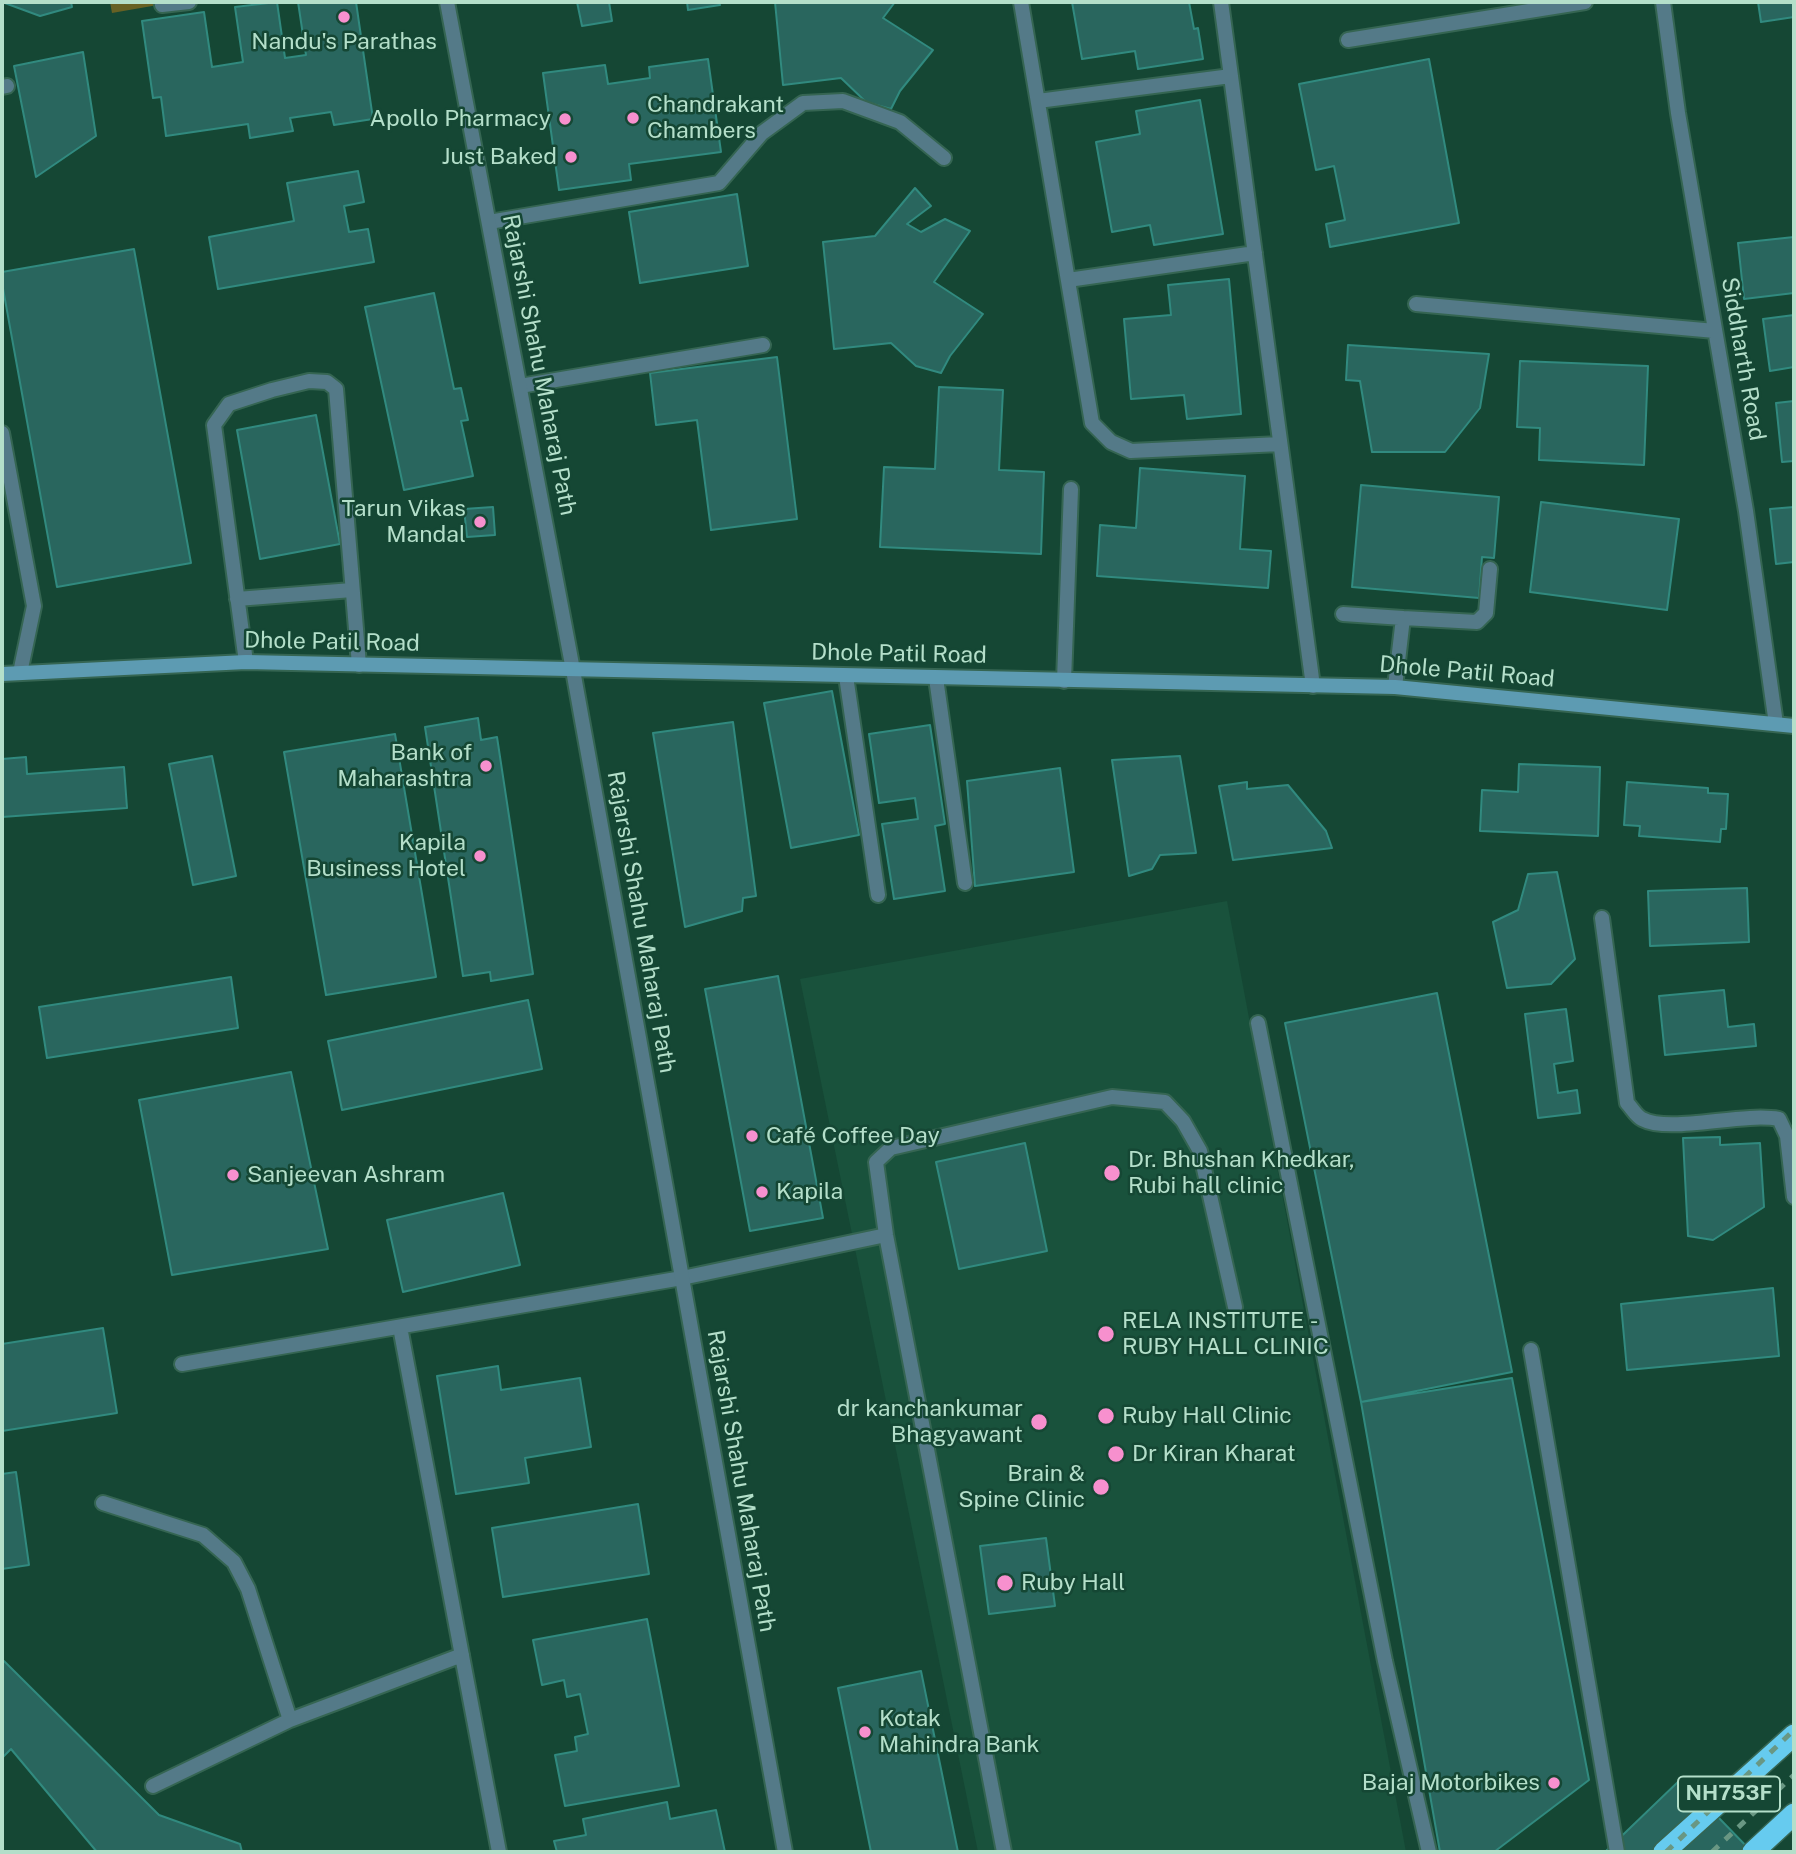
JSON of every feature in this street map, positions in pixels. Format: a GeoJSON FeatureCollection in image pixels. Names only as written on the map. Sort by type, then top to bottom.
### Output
{"type":"FeatureCollection","features":[{"type":"Feature","properties":{"kind":"highway","name":"NH753F"},"geometry":{"type":"LineString","coordinates":[[1664,1852],[1794,1735]]}},
{"type":"Feature","properties":{"kind":"highway","name":"NH753F"},"geometry":{"type":"LineString","coordinates":[[1753,1852],[1794,1814]]}},
{"type":"Feature","properties":{"kind":"street"},"geometry":{"type":"LineString","coordinates":[[162,5],[189,2]]}},
{"type":"Feature","properties":{"kind":"street","name":"Rajarshi Shahu Maharaj Path"},"geometry":{"type":"LineString","coordinates":[[447,2],[573,670],[785,1852]]}},
{"type":"Feature","properties":{"kind":"street"},"geometry":{"type":"LineString","coordinates":[[1021,2],[1092,423],[1111,442],[1131,451],[1280,444]]}},
{"type":"Feature","properties":{"kind":"street"},"geometry":{"type":"LineString","coordinates":[[1221,2],[1312,686]]}},
{"type":"Feature","properties":{"kind":"street"},"geometry":{"type":"LineString","coordinates":[[1348,40],[1586,2]]}},
{"type":"Feature","properties":{"kind":"street","name":"Siddharth Road"},"geometry":{"type":"LineString","coordinates":[[1663,2],[1678,113],[1746,511],[1776,724]]}},
{"type":"Feature","properties":{"kind":"street"},"geometry":{"type":"LineString","coordinates":[[1038,101],[1231,76]]}},
{"type":"Feature","properties":{"kind":"street"},"geometry":{"type":"LineString","coordinates":[[489,222],[719,183],[762,133],[803,103],[843,101],[900,122],[944,158]]}},
{"type":"Feature","properties":{"kind":"street"},"geometry":{"type":"LineString","coordinates":[[1068,280],[1255,253]]}},
{"type":"Feature","properties":{"kind":"street"},"geometry":{"type":"LineString","coordinates":[[1416,304],[1716,331]]}},
{"type":"Feature","properties":{"kind":"street"},"geometry":{"type":"LineString","coordinates":[[520,386],[763,345]]}},
{"type":"Feature","properties":{"kind":"street"},"geometry":{"type":"LineString","coordinates":[[246,662],[214,425],[229,404],[309,381],[327,382],[336,388],[359,665]]}},
{"type":"Feature","properties":{"kind":"street"},"geometry":{"type":"LineString","coordinates":[[2,432],[34,606],[20,673]]}},
{"type":"Feature","properties":{"kind":"street"},"geometry":{"type":"LineString","coordinates":[[1064,681],[1071,489]]}},
{"type":"Feature","properties":{"kind":"street"},"geometry":{"type":"LineString","coordinates":[[1343,614],[1478,622],[1486,613],[1490,569]]}},
{"type":"Feature","properties":{"kind":"street"},"geometry":{"type":"LineString","coordinates":[[237,599],[352,590]]}},
{"type":"Feature","properties":{"kind":"street"},"geometry":{"type":"LineString","coordinates":[[1395,687],[1402,618]]}},
{"type":"Feature","properties":{"kind":"street","name":"Dhole Patil Road"},"geometry":{"type":"LineString","coordinates":[[2,674],[246,662],[1395,687],[1794,726]]}},
{"type":"Feature","properties":{"kind":"street"},"geometry":{"type":"LineString","coordinates":[[846,676],[878,895]]}},
{"type":"Feature","properties":{"kind":"street"},"geometry":{"type":"LineString","coordinates":[[936,678],[965,883]]}},
{"type":"Feature","properties":{"kind":"street"},"geometry":{"type":"LineString","coordinates":[[1602,918],[1627,1103],[1639,1118],[1659,1125],[1761,1116],[1779,1119],[1787,1136],[1794,1197]]}},
{"type":"Feature","properties":{"kind":"street"},"geometry":{"type":"LineString","coordinates":[[1258,1023],[1385,1661],[1429,1852]]}},
{"type":"Feature","properties":{"kind":"street"},"geometry":{"type":"LineString","coordinates":[[1004,1852],[886,1235],[876,1162],[891,1149],[1112,1097],[1165,1102],[1183,1121],[1200,1151],[1235,1307]]}},
{"type":"Feature","properties":{"kind":"street"},"geometry":{"type":"LineString","coordinates":[[182,1364],[682,1278],[886,1235]]}},
{"type":"Feature","properties":{"kind":"street"},"geometry":{"type":"LineString","coordinates":[[400,1327],[499,1852]]}},
{"type":"Feature","properties":{"kind":"street"},"geometry":{"type":"LineString","coordinates":[[1531,1350],[1617,1852]]}},
{"type":"Feature","properties":{"kind":"street"},"geometry":{"type":"LineString","coordinates":[[103,1503],[203,1535],[234,1562],[248,1589],[290,1720]]}},
{"type":"Feature","properties":{"kind":"street"},"geometry":{"type":"LineString","coordinates":[[153,1786],[290,1720],[462,1655]]}},
{"type":"Feature","properties":{"kind":"shaded area"},"geometry":{"type":"Polygon","coordinates":[[[110,2],[175,2],[112,13],[110,2]]]}},
{"type":"Feature","properties":{"kind":"shaded area","name":"Ruby Hall Clinic"},"geometry":{"type":"Polygon","coordinates":[[[1227,901],[1406,1852],[978,1852],[800,979],[1227,901]]]}},
{"type":"Feature","properties":{"kind":"building"},"geometry":{"type":"Polygon","coordinates":[[[2,2],[71,2],[72,7],[40,16],[2,2]]]}},
{"type":"Feature","properties":{"kind":"building"},"geometry":{"type":"Polygon","coordinates":[[[277,2],[285,58],[306,55],[298,2],[356,2],[373,119],[334,125],[331,112],[290,118],[293,131],[250,138],[248,124],[166,136],[161,97],[153,98],[142,21],[204,12],[212,67],[243,62],[235,7],[277,2]]]}},
{"type":"Feature","properties":{"kind":"building"},"geometry":{"type":"Polygon","coordinates":[[[577,2],[609,2],[612,21],[582,26],[577,2]]]}},
{"type":"Feature","properties":{"kind":"building"},"geometry":{"type":"Polygon","coordinates":[[[687,2],[719,2],[720,5],[688,10],[687,2]]]}},
{"type":"Feature","properties":{"kind":"building"},"geometry":{"type":"Polygon","coordinates":[[[775,2],[895,2],[883,18],[933,50],[900,91],[891,109],[866,102],[841,78],[783,85],[775,2]]]}},
{"type":"Feature","properties":{"kind":"building"},"geometry":{"type":"Polygon","coordinates":[[[1072,2],[1189,2],[1194,29],[1198,28],[1203,59],[1138,69],[1135,51],[1082,59],[1072,2]]]}},
{"type":"Feature","properties":{"kind":"building"},"geometry":{"type":"Polygon","coordinates":[[[1758,2],[1794,2],[1794,17],[1761,22],[1758,2]]]}},
{"type":"Feature","properties":{"kind":"building"},"geometry":{"type":"Polygon","coordinates":[[[83,52],[96,136],[36,177],[14,66],[83,52]]]}},
{"type":"Feature","properties":{"kind":"building","name":"Chandrakant Chambers"},"geometry":{"type":"Polygon","coordinates":[[[708,59],[721,152],[629,164],[631,180],[559,190],[543,73],[605,65],[608,84],[650,78],[649,67],[708,59]]]}},
{"type":"Feature","properties":{"kind":"building"},"geometry":{"type":"Polygon","coordinates":[[[1429,59],[1459,223],[1330,247],[1326,224],[1345,220],[1334,166],[1316,170],[1299,84],[1429,59]]]}},
{"type":"Feature","properties":{"kind":"building"},"geometry":{"type":"Polygon","coordinates":[[[1200,100],[1223,234],[1154,245],[1150,225],[1112,232],[1096,142],[1140,134],[1136,111],[1200,100]]]}},
{"type":"Feature","properties":{"kind":"building"},"geometry":{"type":"Polygon","coordinates":[[[358,171],[364,202],[344,206],[349,232],[368,229],[374,262],[218,289],[209,237],[294,221],[287,183],[358,171]]]}},
{"type":"Feature","properties":{"kind":"building"},"geometry":{"type":"Polygon","coordinates":[[[915,188],[931,206],[907,224],[921,232],[945,219],[970,231],[934,282],[983,314],[950,356],[941,373],[916,366],[891,343],[834,349],[823,242],[875,236],[915,188]]]}},
{"type":"Feature","properties":{"kind":"building"},"geometry":{"type":"Polygon","coordinates":[[[737,194],[748,266],[640,283],[629,212],[737,194]]]}},
{"type":"Feature","properties":{"kind":"building"},"geometry":{"type":"Polygon","coordinates":[[[1794,237],[1794,293],[1744,299],[1738,243],[1794,237]]]}},
{"type":"Feature","properties":{"kind":"building"},"geometry":{"type":"Polygon","coordinates":[[[134,249],[191,563],[57,587],[2,272],[134,249]]]}},
{"type":"Feature","properties":{"kind":"building"},"geometry":{"type":"Polygon","coordinates":[[[1229,279],[1241,414],[1187,419],[1184,395],[1131,399],[1124,319],[1171,315],[1168,285],[1229,279]]]}},
{"type":"Feature","properties":{"kind":"building"},"geometry":{"type":"Polygon","coordinates":[[[434,293],[454,389],[461,388],[468,420],[461,421],[473,476],[404,490],[365,307],[434,293]]]}},
{"type":"Feature","properties":{"kind":"building"},"geometry":{"type":"Polygon","coordinates":[[[1794,315],[1794,367],[1770,371],[1763,319],[1794,315]]]}},
{"type":"Feature","properties":{"kind":"building"},"geometry":{"type":"Polygon","coordinates":[[[1348,345],[1489,354],[1480,408],[1445,452],[1372,452],[1360,381],[1346,380],[1348,345]]]}},
{"type":"Feature","properties":{"kind":"building"},"geometry":{"type":"Polygon","coordinates":[[[777,357],[797,519],[711,530],[697,420],[656,425],[650,373],[777,357]]]}},
{"type":"Feature","properties":{"kind":"building"},"geometry":{"type":"Polygon","coordinates":[[[1520,361],[1648,366],[1644,465],[1539,460],[1540,428],[1517,427],[1520,361]]]}},
{"type":"Feature","properties":{"kind":"building"},"geometry":{"type":"Polygon","coordinates":[[[939,387],[1003,390],[999,470],[1044,472],[1041,554],[880,547],[884,467],[935,469],[939,387]]]}},
{"type":"Feature","properties":{"kind":"building"},"geometry":{"type":"Polygon","coordinates":[[[1794,401],[1794,461],[1782,462],[1776,403],[1794,401]]]}},
{"type":"Feature","properties":{"kind":"building"},"geometry":{"type":"Polygon","coordinates":[[[316,415],[340,544],[260,559],[237,430],[316,415]]]}},
{"type":"Feature","properties":{"kind":"building"},"geometry":{"type":"Polygon","coordinates":[[[1140,468],[1245,476],[1240,549],[1271,551],[1268,588],[1097,576],[1100,525],[1136,528],[1140,468]]]}},
{"type":"Feature","properties":{"kind":"building"},"geometry":{"type":"Polygon","coordinates":[[[1361,485],[1499,497],[1494,558],[1482,557],[1479,598],[1352,587],[1361,485]]]}},
{"type":"Feature","properties":{"kind":"building"},"geometry":{"type":"Polygon","coordinates":[[[1541,502],[1679,519],[1667,610],[1530,592],[1541,502]]]}},
{"type":"Feature","properties":{"kind":"building","name":"Tarun Vikas Mandal"},"geometry":{"type":"Polygon","coordinates":[[[493,507],[495,535],[467,537],[464,509],[493,507]]]}},
{"type":"Feature","properties":{"kind":"building"},"geometry":{"type":"Polygon","coordinates":[[[1794,507],[1794,562],[1776,564],[1770,509],[1794,507]]]}},
{"type":"Feature","properties":{"kind":"building"},"geometry":{"type":"Polygon","coordinates":[[[832,691],[859,835],[791,848],[764,703],[832,691]]]}},
{"type":"Feature","properties":{"kind":"building","name":"Kapila Business Hotel"},"geometry":{"type":"Polygon","coordinates":[[[478,718],[481,740],[497,737],[533,974],[491,981],[490,972],[463,976],[425,727],[478,718]]]}},
{"type":"Feature","properties":{"kind":"building"},"geometry":{"type":"Polygon","coordinates":[[[733,722],[756,896],[743,898],[742,911],[685,927],[653,733],[733,722]]]}},
{"type":"Feature","properties":{"kind":"building"},"geometry":{"type":"Polygon","coordinates":[[[930,725],[945,824],[935,826],[945,891],[894,899],[882,824],[918,819],[915,798],[879,803],[869,734],[930,725]]]}},
{"type":"Feature","properties":{"kind":"building"},"geometry":{"type":"Polygon","coordinates":[[[395,734],[436,977],[326,995],[284,752],[395,734]]]}},
{"type":"Feature","properties":{"kind":"building"},"geometry":{"type":"Polygon","coordinates":[[[212,756],[236,876],[193,885],[169,764],[212,756]]]}},
{"type":"Feature","properties":{"kind":"building"},"geometry":{"type":"Polygon","coordinates":[[[1180,756],[1196,853],[1160,855],[1152,869],[1129,876],[1112,760],[1180,756]]]}},
{"type":"Feature","properties":{"kind":"building"},"geometry":{"type":"Polygon","coordinates":[[[26,757],[27,774],[124,767],[127,808],[2,817],[2,759],[26,757]]]}},
{"type":"Feature","properties":{"kind":"building"},"geometry":{"type":"Polygon","coordinates":[[[1519,764],[1600,767],[1598,836],[1480,831],[1482,790],[1518,792],[1519,764]]]}},
{"type":"Feature","properties":{"kind":"building"},"geometry":{"type":"Polygon","coordinates":[[[1060,768],[1074,872],[975,886],[967,781],[1060,768]]]}},
{"type":"Feature","properties":{"kind":"building"},"geometry":{"type":"Polygon","coordinates":[[[1247,782],[1247,789],[1288,785],[1326,831],[1332,848],[1233,860],[1219,786],[1247,782]]]}},
{"type":"Feature","properties":{"kind":"building"},"geometry":{"type":"Polygon","coordinates":[[[1627,782],[1708,788],[1708,793],[1728,794],[1726,829],[1721,829],[1720,842],[1639,836],[1640,826],[1624,825],[1627,782]]]}},
{"type":"Feature","properties":{"kind":"building"},"geometry":{"type":"Polygon","coordinates":[[[1557,872],[1575,959],[1551,984],[1507,988],[1493,922],[1518,910],[1528,874],[1557,872]]]}},
{"type":"Feature","properties":{"kind":"building"},"geometry":{"type":"Polygon","coordinates":[[[1747,888],[1749,942],[1650,946],[1648,891],[1747,888]]]}},
{"type":"Feature","properties":{"kind":"building"},"geometry":{"type":"Polygon","coordinates":[[[778,976],[823,1218],[750,1231],[705,989],[778,976]]]}},
{"type":"Feature","properties":{"kind":"building"},"geometry":{"type":"Polygon","coordinates":[[[231,977],[238,1028],[47,1058],[39,1007],[231,977]]]}},
{"type":"Feature","properties":{"kind":"building"},"geometry":{"type":"Polygon","coordinates":[[[1724,990],[1728,1027],[1754,1024],[1756,1046],[1665,1055],[1659,996],[1724,990]]]}},
{"type":"Feature","properties":{"kind":"building"},"geometry":{"type":"Polygon","coordinates":[[[1437,993],[1512,1372],[1361,1402],[1285,1023],[1437,993]]]}},
{"type":"Feature","properties":{"kind":"building"},"geometry":{"type":"Polygon","coordinates":[[[528,1000],[542,1069],[342,1110],[328,1041],[528,1000]]]}},
{"type":"Feature","properties":{"kind":"building"},"geometry":{"type":"Polygon","coordinates":[[[1566,1009],[1573,1061],[1554,1064],[1558,1093],[1577,1090],[1580,1113],[1538,1118],[1525,1014],[1566,1009]]]}},
{"type":"Feature","properties":{"kind":"building","name":"Sanjeevan Ashram"},"geometry":{"type":"Polygon","coordinates":[[[291,1072],[328,1249],[172,1275],[139,1100],[291,1072]]]}},
{"type":"Feature","properties":{"kind":"building"},"geometry":{"type":"Polygon","coordinates":[[[1720,1137],[1720,1145],[1760,1143],[1764,1207],[1713,1240],[1688,1236],[1683,1138],[1720,1137]]]}},
{"type":"Feature","properties":{"kind":"building"},"geometry":{"type":"Polygon","coordinates":[[[1025,1143],[1047,1251],[959,1269],[936,1162],[1025,1143]]]}},
{"type":"Feature","properties":{"kind":"building"},"geometry":{"type":"Polygon","coordinates":[[[503,1193],[520,1265],[403,1292],[387,1220],[503,1193]]]}},
{"type":"Feature","properties":{"kind":"building"},"geometry":{"type":"Polygon","coordinates":[[[1773,1288],[1779,1356],[1627,1370],[1621,1304],[1773,1288]]]}},
{"type":"Feature","properties":{"kind":"building"},"geometry":{"type":"Polygon","coordinates":[[[103,1328],[117,1413],[2,1431],[2,1344],[103,1328]]]}},
{"type":"Feature","properties":{"kind":"building"},"geometry":{"type":"Polygon","coordinates":[[[498,1366],[501,1390],[580,1378],[591,1447],[525,1458],[529,1483],[456,1494],[437,1376],[498,1366]]]}},
{"type":"Feature","properties":{"kind":"building"},"geometry":{"type":"Polygon","coordinates":[[[1512,1378],[1589,1780],[1494,1852],[1440,1852],[1361,1402],[1512,1378]]]}},
{"type":"Feature","properties":{"kind":"building"},"geometry":{"type":"Polygon","coordinates":[[[16,1472],[29,1565],[2,1569],[2,1474],[16,1472]]]}},
{"type":"Feature","properties":{"kind":"building"},"geometry":{"type":"Polygon","coordinates":[[[638,1504],[649,1574],[503,1597],[492,1528],[638,1504]]]}},
{"type":"Feature","properties":{"kind":"building"},"geometry":{"type":"Polygon","coordinates":[[[1046,1538],[1055,1606],[989,1614],[980,1546],[1046,1538]]]}},
{"type":"Feature","properties":{"kind":"building"},"geometry":{"type":"Polygon","coordinates":[[[647,1619],[679,1786],[565,1806],[555,1755],[577,1751],[575,1737],[588,1734],[580,1694],[567,1697],[564,1680],[542,1685],[533,1640],[647,1619]]]}},
{"type":"Feature","properties":{"kind":"building"},"geometry":{"type":"Polygon","coordinates":[[[4,1661],[159,1815],[240,1844],[242,1852],[97,1852],[11,1749],[2,1758],[4,1661]]]}},
{"type":"Feature","properties":{"kind":"building"},"geometry":{"type":"Polygon","coordinates":[[[921,1671],[958,1852],[871,1852],[838,1688],[921,1671]]]}},
{"type":"Feature","properties":{"kind":"building"},"geometry":{"type":"Polygon","coordinates":[[[1681,1779],[1752,1852],[1605,1852],[1681,1779]]]}},
{"type":"Feature","properties":{"kind":"building"},"geometry":{"type":"Polygon","coordinates":[[[667,1802],[670,1819],[716,1810],[725,1852],[557,1852],[554,1841],[586,1835],[583,1819],[667,1802]]]}},
{"type":"Feature","properties":{"kind":"railway"},"geometry":{"type":"LineString","coordinates":[[1666,1852],[1794,1730]]}},
{"type":"Feature","properties":{"kind":"railway"},"geometry":{"type":"LineString","coordinates":[[1712,1852],[1794,1775]]}},
{"type":"Feature","properties":{"kind":"place","name":"Nandu's Parathas"},"geometry":{"type":"Point","coordinates":[344,17]}},
{"type":"Feature","properties":{"kind":"place","name":"Chandrakant Chambers"},"geometry":{"type":"Point","coordinates":[633,118]}},
{"type":"Feature","properties":{"kind":"place","name":"Apollo Pharmacy"},"geometry":{"type":"Point","coordinates":[565,119]}},
{"type":"Feature","properties":{"kind":"place","name":"Just Baked"},"geometry":{"type":"Point","coordinates":[571,157]}},
{"type":"Feature","properties":{"kind":"place","name":"Tarun Vikas Mandal"},"geometry":{"type":"Point","coordinates":[480,522]}},
{"type":"Feature","properties":{"kind":"place","name":"Bank of Maharashtra"},"geometry":{"type":"Point","coordinates":[486,766]}},
{"type":"Feature","properties":{"kind":"place","name":"Kapila Business Hotel"},"geometry":{"type":"Point","coordinates":[480,856]}},
{"type":"Feature","properties":{"kind":"place","name":"Café Coffee Day"},"geometry":{"type":"Point","coordinates":[752,1136]}},
{"type":"Feature","properties":{"kind":"place","name":"Dr. Bhushan Khedkar, Rubi hall clinic"},"geometry":{"type":"Point","coordinates":[1112,1173]}},
{"type":"Feature","properties":{"kind":"place","name":"Sanjeevan Ashram"},"geometry":{"type":"Point","coordinates":[233,1175]}},
{"type":"Feature","properties":{"kind":"place","name":"Kapila"},"geometry":{"type":"Point","coordinates":[762,1192]}},
{"type":"Feature","properties":{"kind":"place","name":"RELA INSTITUTE - RUBY HALL CLINIC"},"geometry":{"type":"Point","coordinates":[1106,1334]}},
{"type":"Feature","properties":{"kind":"place","name":"Ruby Hall Clinic"},"geometry":{"type":"Point","coordinates":[1106,1416]}},
{"type":"Feature","properties":{"kind":"place","name":"dr kanchankumar Bhagyawant"},"geometry":{"type":"Point","coordinates":[1039,1422]}},
{"type":"Feature","properties":{"kind":"place","name":"Dr Kiran Kharat"},"geometry":{"type":"Point","coordinates":[1116,1454]}},
{"type":"Feature","properties":{"kind":"place","name":"Brain & Spine Clinic"},"geometry":{"type":"Point","coordinates":[1101,1487]}},
{"type":"Feature","properties":{"kind":"place","name":"Ruby Hall"},"geometry":{"type":"Point","coordinates":[1005,1583]}},
{"type":"Feature","properties":{"kind":"place","name":"Kotak Mahindra Bank"},"geometry":{"type":"Point","coordinates":[865,1732]}},
{"type":"Feature","properties":{"kind":"place","name":"Bajaj Motorbikes"},"geometry":{"type":"Point","coordinates":[1554,1783]}}]}
